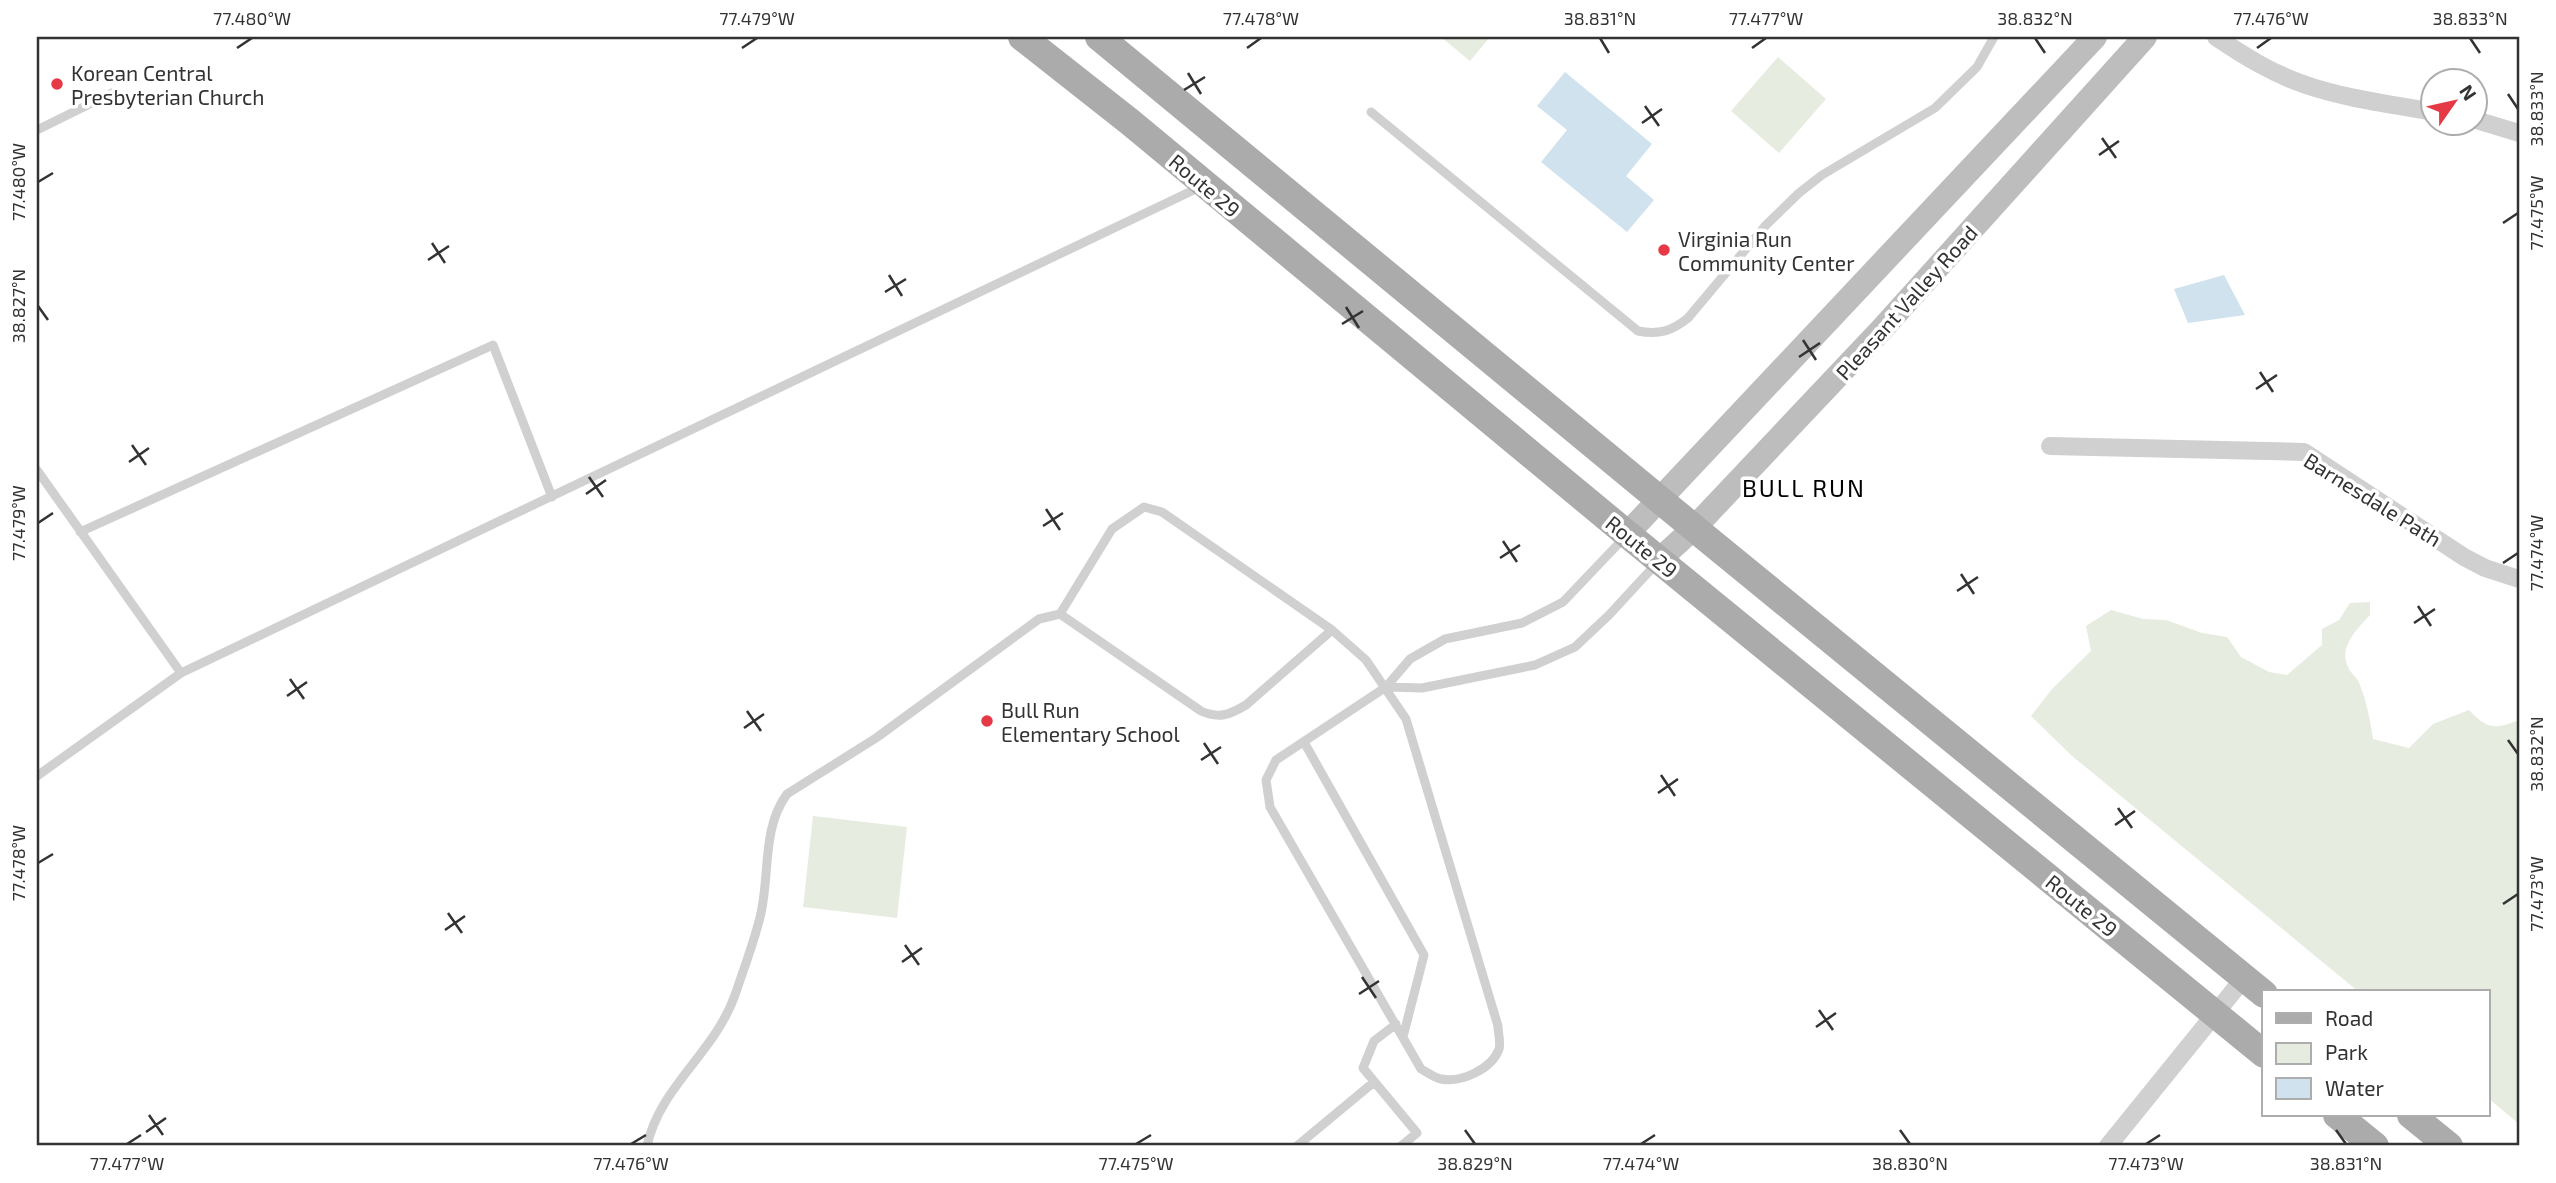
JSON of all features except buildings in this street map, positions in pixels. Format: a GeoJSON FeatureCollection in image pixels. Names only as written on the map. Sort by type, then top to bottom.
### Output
{"type":"FeatureCollection","features":[{"type":"Feature","properties":{"kind":"main road","name":"Route 29"},"geometry":{"type":"LineString","coordinates":[[1022,37],[1130,122],[2262,1052]]}},
{"type":"Feature","properties":{"kind":"main road"},"geometry":{"type":"LineString","coordinates":[[1099,37],[2254,986]]}},
{"type":"Feature","properties":{"kind":"main road","name":"Pleasant Valley Road"},"geometry":{"type":"LineString","coordinates":[[1628,534],[2095,37]]}},
{"type":"Feature","properties":{"kind":"main road","name":"Pleasant Valley Road"},"geometry":{"type":"LineString","coordinates":[[1660,560],[1694,528],[1882,329],[2145,37]]}},
{"type":"Feature","properties":{"kind":"main road"},"geometry":{"type":"LineString","coordinates":[[2338,1116],[2375,1146]]}},
{"type":"Feature","properties":{"kind":"main road"},"geometry":{"type":"LineString","coordinates":[[2412,1116],[2449,1146]]}},
{"type":"Feature","properties":{"kind":"street"},"geometry":{"type":"LineString","coordinates":[[2216,37],[2245,57],[2305,85],[2420,109]]}},
{"type":"Feature","properties":{"kind":"street"},"geometry":{"type":"LineString","coordinates":[[2490,124],[2519,133]]}},
{"type":"Feature","properties":{"kind":"street","name":"Barnesdale Path"},"geometry":{"type":"LineString","coordinates":[[2050,446],[2304,452],[2464,557],[2484,568],[2519,579]]}},
{"type":"Feature","properties":{"kind":"street"},"geometry":{"type":"LineString","coordinates":[[2108,1146],[2215,1014],[2254,986]]}},
{"type":"Feature","properties":{"kind":"lane"},"geometry":{"type":"LineString","coordinates":[[1371,113],[1638,331],[1664,332],[1677,327],[1688,318],[1766,225],[1799,193],[1822,175],[1935,108],[1957,89],[1977,67],[1994,37]]}},
{"type":"Feature","properties":{"kind":"lane"},"geometry":{"type":"LineString","coordinates":[[37,130],[114,92]]}},
{"type":"Feature","properties":{"kind":"lane"},"geometry":{"type":"LineString","coordinates":[[37,776],[181,673],[1205,185]]}},
{"type":"Feature","properties":{"kind":"lane"},"geometry":{"type":"LineString","coordinates":[[80,531],[493,345],[552,496]]}},
{"type":"Feature","properties":{"kind":"lane"},"geometry":{"type":"LineString","coordinates":[[37,470],[181,673]]}},
{"type":"Feature","properties":{"kind":"lane"},"geometry":{"type":"LineString","coordinates":[[647,1146],[661,1106],[705,1051],[727,1016],[761,913],[772,822],[777,807],[787,794],[876,738],[1039,619],[1060,614],[1112,529],[1144,507],[1162,512],[1332,629],[1366,660],[1386,687],[1406,719],[1498,1026],[1499,1049],[1488,1064],[1474,1073],[1460,1079],[1440,1079],[1421,1069],[1270,807],[1266,780],[1276,760],[1386,687],[1410,659],[1445,639],[1522,623],[1563,602],[1628,534]]}},
{"type":"Feature","properties":{"kind":"lane"},"geometry":{"type":"LineString","coordinates":[[1386,687],[1422,688],[1535,665],[1575,647],[1660,560]]}},
{"type":"Feature","properties":{"kind":"lane"},"geometry":{"type":"LineString","coordinates":[[1060,614],[1200,710],[1214,716],[1230,714],[1246,705],[1332,629]]}},
{"type":"Feature","properties":{"kind":"lane"},"geometry":{"type":"LineString","coordinates":[[1304,742],[1424,955],[1403,1037]]}},
{"type":"Feature","properties":{"kind":"lane"},"geometry":{"type":"LineString","coordinates":[[1396,1024],[1374,1041],[1363,1068],[1417,1133],[1401,1146]]}},
{"type":"Feature","properties":{"kind":"lane"},"geometry":{"type":"LineString","coordinates":[[1297,1146],[1374,1082]]}},
{"type":"Feature","properties":{"kind":"green space"},"geometry":{"type":"Polygon","coordinates":[[[1441,37],[1490,37],[1470,61],[1441,37]]]}},
{"type":"Feature","properties":{"kind":"green space"},"geometry":{"type":"Polygon","coordinates":[[[1778,57],[1826,99],[1779,153],[1731,111],[1778,57]]]}},
{"type":"Feature","properties":{"kind":"green space"},"geometry":{"type":"Polygon","coordinates":[[[2370,602],[2370,615],[2347,645],[2346,660],[2358,680],[2373,739],[2409,748],[2433,724],[2469,710],[2490,726],[2516,721],[2519,723],[2519,1124],[2490,1100],[2490,990],[2357,990],[2071,755],[2031,716],[2052,689],[2091,651],[2086,626],[2111,610],[2143,619],[2166,620],[2202,633],[2227,637],[2241,657],[2269,672],[2287,675],[2322,645],[2322,629],[2339,620],[2350,603],[2370,602]]]}},
{"type":"Feature","properties":{"kind":"green space"},"geometry":{"type":"Polygon","coordinates":[[[813,816],[907,827],[897,918],[803,907],[813,816]]]}},
{"type":"Feature","properties":{"kind":"water"},"geometry":{"type":"Polygon","coordinates":[[[1565,72],[1652,144],[1626,176],[1654,200],[1627,232],[1541,162],[1567,130],[1537,106],[1565,72]]]}},
{"type":"Feature","properties":{"kind":"water"},"geometry":{"type":"Polygon","coordinates":[[[2224,275],[2245,315],[2188,323],[2174,289],[2224,275]]]}},
{"type":"Feature","properties":{"kind":"place","name":"Korean Central Presbyterian Church"},"geometry":{"type":"Point","coordinates":[57,84]}},
{"type":"Feature","properties":{"kind":"place","name":"Virginia Run Community Center"},"geometry":{"type":"Point","coordinates":[1664,250]}},
{"type":"Feature","properties":{"kind":"place","name":"Bull Run Elementary School"},"geometry":{"type":"Point","coordinates":[987,721]}},
{"type":"Feature","properties":{"kind":"district","name":"BULL RUN"},"geometry":{"type":"Point","coordinates":[1804,487]}}]}
